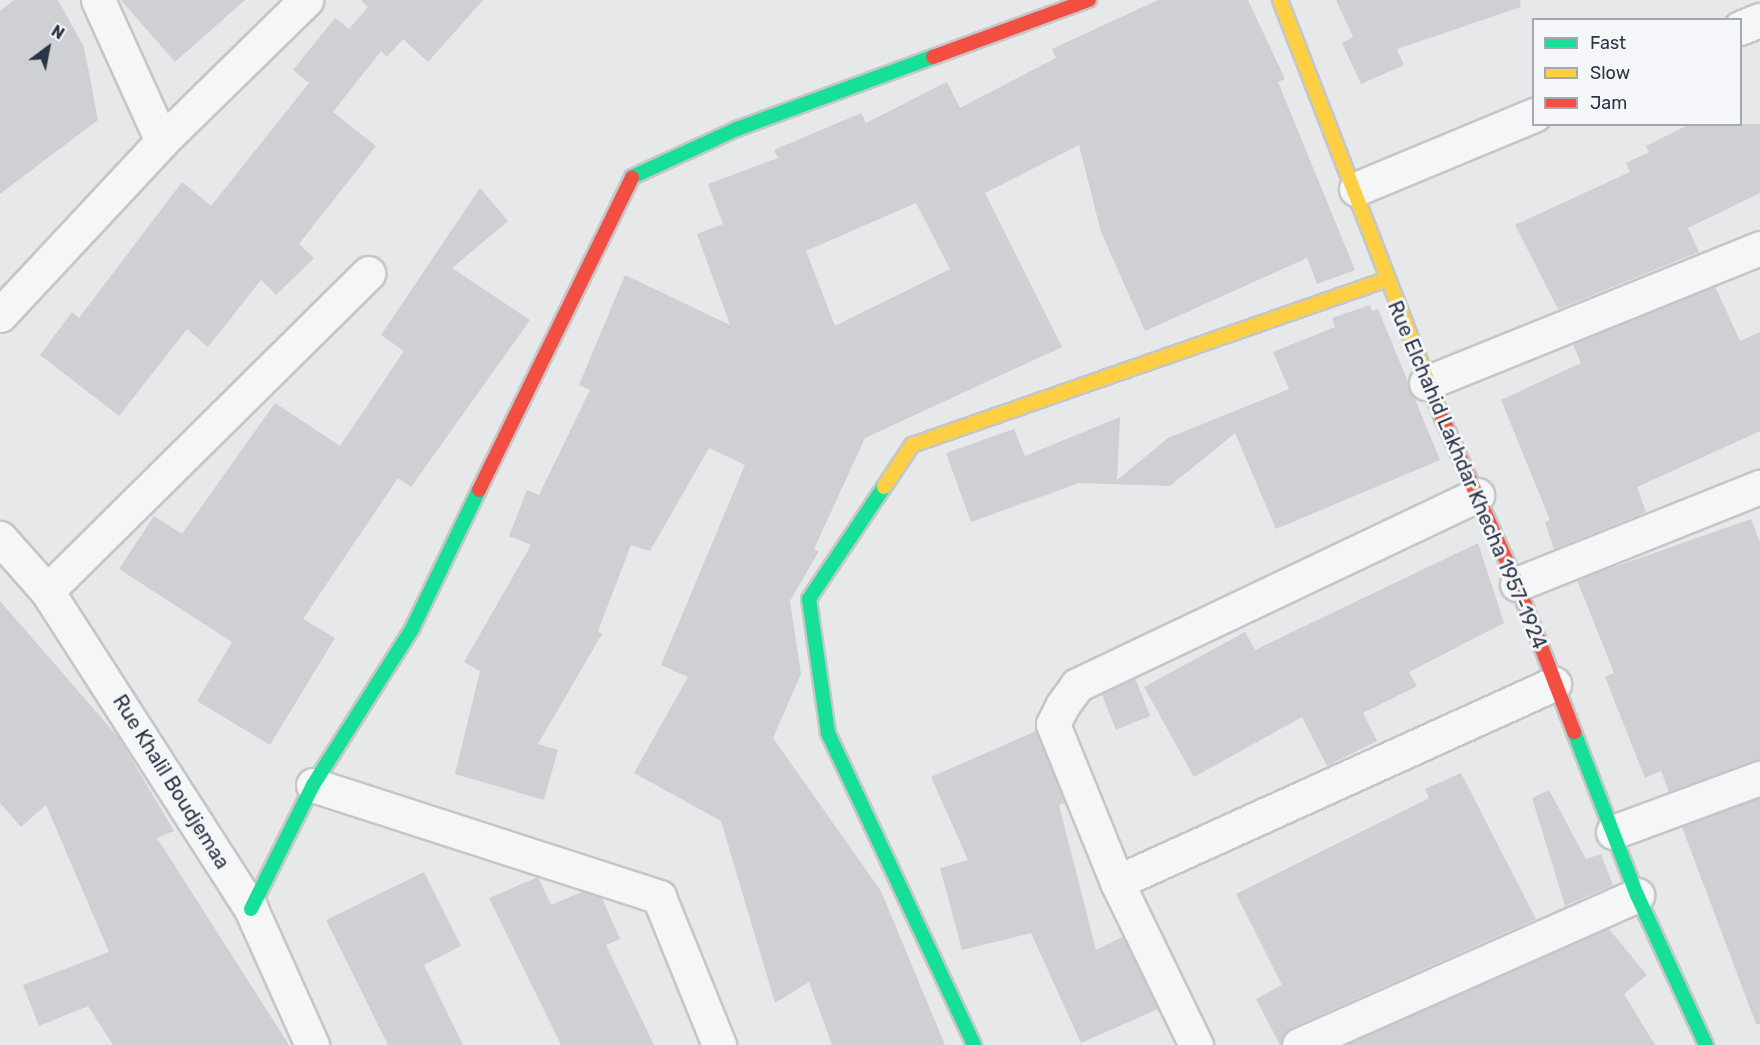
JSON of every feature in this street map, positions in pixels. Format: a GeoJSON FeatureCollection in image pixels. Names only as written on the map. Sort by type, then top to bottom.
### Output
{"type":"FeatureCollection","features":[{"type":"Feature","properties":{"kind":"street"},"geometry":{"type":"LineString","coordinates":[[98,0],[162,141]]}},
{"type":"Feature","properties":{"kind":"street"},"geometry":{"type":"LineString","coordinates":[[0,315],[162,141],[306,0]]}},
{"type":"Feature","properties":{"kind":"street"},"geometry":{"type":"LineString","coordinates":[[251,909],[313,785],[412,628],[629,178],[737,129],[1089,0]]}},
{"type":"Feature","properties":{"kind":"street","name":"Rue Elchahid Lakhdar Khecha 1957-1924"},"geometry":{"type":"LineString","coordinates":[[1280,0],[1356,189],[1385,280],[1426,382],[1517,584],[1637,895],[1706,1045]]}},
{"type":"Feature","properties":{"kind":"street"},"geometry":{"type":"LineString","coordinates":[[1742,27],[1760,20]]}},
{"type":"Feature","properties":{"kind":"street"},"geometry":{"type":"LineString","coordinates":[[1356,189],[1532,115]]}},
{"type":"Feature","properties":{"kind":"street"},"geometry":{"type":"LineString","coordinates":[[1426,382],[1760,248]]}},
{"type":"Feature","properties":{"kind":"street"},"geometry":{"type":"LineString","coordinates":[[47,591],[368,273]]}},
{"type":"Feature","properties":{"kind":"street"},"geometry":{"type":"LineString","coordinates":[[974,1045],[828,733],[809,599],[912,445],[1385,280]]}},
{"type":"Feature","properties":{"kind":"street"},"geometry":{"type":"LineString","coordinates":[[1517,584],[1760,487]]}},
{"type":"Feature","properties":{"kind":"street"},"geometry":{"type":"LineString","coordinates":[[1196,1045],[1117,882],[1053,724],[1077,685],[1477,495]]}},
{"type":"Feature","properties":{"kind":"street","name":"Rue Khalil Boudjemaa"},"geometry":{"type":"LineString","coordinates":[[0,538],[47,591],[251,909],[312,1045]]}},
{"type":"Feature","properties":{"kind":"street"},"geometry":{"type":"LineString","coordinates":[[1117,882],[1554,684]]}},
{"type":"Feature","properties":{"kind":"street"},"geometry":{"type":"LineString","coordinates":[[1613,832],[1760,778]]}},
{"type":"Feature","properties":{"kind":"street"},"geometry":{"type":"LineString","coordinates":[[313,785],[659,897],[719,1045]]}},
{"type":"Feature","properties":{"kind":"street"},"geometry":{"type":"LineString","coordinates":[[1299,1045],[1637,895]]}},
{"type":"Feature","properties":{"kind":"building"},"geometry":{"type":"Polygon","coordinates":[[[14,0],[58,0],[84,47],[98,120],[0,194],[0,11],[14,0]]]}},
{"type":"Feature","properties":{"kind":"building"},"geometry":{"type":"Polygon","coordinates":[[[121,0],[245,0],[175,62],[121,0]]]}},
{"type":"Feature","properties":{"kind":"building"},"geometry":{"type":"Polygon","coordinates":[[[361,0],[483,0],[428,62],[403,39],[387,57],[381,51],[333,112],[376,146],[299,244],[314,258],[276,295],[261,280],[208,347],[187,329],[119,416],[40,355],[72,312],[79,318],[182,182],[211,206],[309,83],[293,70],[335,18],[349,29],[368,7],[361,0]]]}},
{"type":"Feature","properties":{"kind":"building"},"geometry":{"type":"Polygon","coordinates":[[[1158,0],[1248,0],[1285,79],[1278,82],[1355,270],[1317,284],[1307,258],[1145,331],[1101,232],[1079,145],[985,193],[1062,347],[865,438],[814,549],[819,551],[790,601],[801,674],[773,738],[881,891],[945,1045],[832,1045],[809,982],[775,1003],[721,821],[634,773],[688,677],[661,665],[745,465],[709,448],[650,551],[631,545],[598,631],[602,634],[538,744],[558,750],[544,800],[455,774],[480,671],[464,662],[531,545],[509,536],[527,490],[539,495],[590,390],[579,385],[625,275],[730,325],[697,234],[723,224],[708,184],[778,158],[774,150],[861,113],[866,123],[947,82],[960,108],[1056,58],[1052,49],[1158,0]],[[916,203],[806,251],[835,326],[950,269],[916,203]]]}},
{"type":"Feature","properties":{"kind":"building"},"geometry":{"type":"Polygon","coordinates":[[[1336,0],[1520,0],[1521,7],[1397,49],[1404,65],[1361,84],[1342,43],[1353,37],[1336,0]]]}},
{"type":"Feature","properties":{"kind":"building"},"geometry":{"type":"Polygon","coordinates":[[[1760,124],[1760,193],[1688,228],[1699,252],[1558,309],[1515,225],[1630,172],[1626,163],[1649,152],[1646,146],[1686,126],[1760,124]]]}},
{"type":"Feature","properties":{"kind":"building"},"geometry":{"type":"Polygon","coordinates":[[[480,188],[508,221],[452,268],[530,320],[411,487],[398,478],[303,619],[335,638],[270,745],[197,701],[232,642],[119,569],[154,516],[182,534],[275,403],[340,446],[404,351],[381,335],[480,188]]]}},
{"type":"Feature","properties":{"kind":"building"},"geometry":{"type":"Polygon","coordinates":[[[1715,286],[1740,341],[1760,332],[1760,431],[1637,487],[1646,512],[1554,549],[1545,522],[1550,520],[1501,400],[1581,363],[1573,344],[1715,286]]]}},
{"type":"Feature","properties":{"kind":"building"},"geometry":{"type":"Polygon","coordinates":[[[1370,305],[1372,311],[1378,309],[1440,460],[1276,529],[1235,433],[1170,486],[1079,483],[971,522],[946,453],[1014,429],[1025,456],[1120,417],[1117,480],[1168,438],[1289,389],[1273,352],[1335,327],[1332,318],[1370,305]]]}},
{"type":"Feature","properties":{"kind":"building"},"geometry":{"type":"Polygon","coordinates":[[[1751,519],[1760,542],[1760,760],[1669,792],[1661,771],[1645,778],[1605,677],[1614,673],[1577,580],[1751,519]]]}},
{"type":"Feature","properties":{"kind":"building"},"geometry":{"type":"Polygon","coordinates":[[[1478,543],[1504,623],[1409,672],[1417,686],[1363,713],[1377,741],[1327,766],[1302,717],[1194,777],[1144,687],[1245,632],[1255,650],[1478,543]]]}},
{"type":"Feature","properties":{"kind":"building"},"geometry":{"type":"Polygon","coordinates":[[[0,601],[119,738],[174,831],[157,838],[289,1045],[113,1045],[88,1006],[39,1026],[23,985],[109,952],[46,805],[21,827],[0,803],[0,601]]]}},
{"type":"Feature","properties":{"kind":"building"},"geometry":{"type":"Polygon","coordinates":[[[1135,678],[1150,716],[1116,730],[1101,692],[1135,678]]]}},
{"type":"Feature","properties":{"kind":"building"},"geometry":{"type":"Polygon","coordinates":[[[1036,731],[1065,803],[1059,805],[1096,950],[1123,937],[1158,1009],[1081,1043],[1031,933],[962,950],[940,868],[968,860],[931,777],[1036,731]]]}},
{"type":"Feature","properties":{"kind":"building"},"geometry":{"type":"Polygon","coordinates":[[[1461,773],[1536,919],[1291,1028],[1280,1045],[1256,999],[1282,985],[1236,894],[1429,798],[1425,789],[1461,773]]]}},
{"type":"Feature","properties":{"kind":"building"},"geometry":{"type":"Polygon","coordinates":[[[1549,790],[1586,859],[1601,854],[1613,885],[1565,906],[1532,798],[1549,790]]]}},
{"type":"Feature","properties":{"kind":"building"},"geometry":{"type":"Polygon","coordinates":[[[1760,798],[1760,1024],[1756,1024],[1682,827],[1760,798]]]}},
{"type":"Feature","properties":{"kind":"building"},"geometry":{"type":"Polygon","coordinates":[[[424,872],[461,946],[424,965],[463,1045],[388,1045],[326,920],[424,872]]]}},
{"type":"Feature","properties":{"kind":"building"},"geometry":{"type":"Polygon","coordinates":[[[538,877],[551,905],[582,892],[602,898],[620,939],[606,945],[654,1045],[561,1045],[489,898],[538,877]]]}},
{"type":"Feature","properties":{"kind":"building"},"geometry":{"type":"Polygon","coordinates":[[[1608,928],[1647,975],[1624,994],[1655,1045],[1345,1045],[1608,928]]]}},
{"type":"Feature","properties":{"kind":"traffic: fast"},"geometry":{"type":"LineString","coordinates":[[632,177],[737,129],[933,57]]}},
{"type":"Feature","properties":{"kind":"traffic: fast"},"geometry":{"type":"LineString","coordinates":[[884,487],[809,599],[828,733],[974,1045]]}},
{"type":"Feature","properties":{"kind":"traffic: fast"},"geometry":{"type":"LineString","coordinates":[[251,909],[313,785],[412,629],[479,490]]}},
{"type":"Feature","properties":{"kind":"traffic: fast"},"geometry":{"type":"LineString","coordinates":[[1574,732],[1637,895],[1706,1045]]}},
{"type":"Feature","properties":{"kind":"traffic: slow"},"geometry":{"type":"LineString","coordinates":[[1280,0],[1442,418]]}},
{"type":"Feature","properties":{"kind":"traffic: slow"},"geometry":{"type":"LineString","coordinates":[[884,487],[912,445],[1385,280]]}},
{"type":"Feature","properties":{"kind":"traffic: jam"},"geometry":{"type":"LineString","coordinates":[[933,57],[1089,0]]}},
{"type":"Feature","properties":{"kind":"traffic: jam"},"geometry":{"type":"LineString","coordinates":[[479,490],[632,177]]}},
{"type":"Feature","properties":{"kind":"traffic: jam"},"geometry":{"type":"LineString","coordinates":[[1442,418],[1517,584],[1574,732]]}}]}
